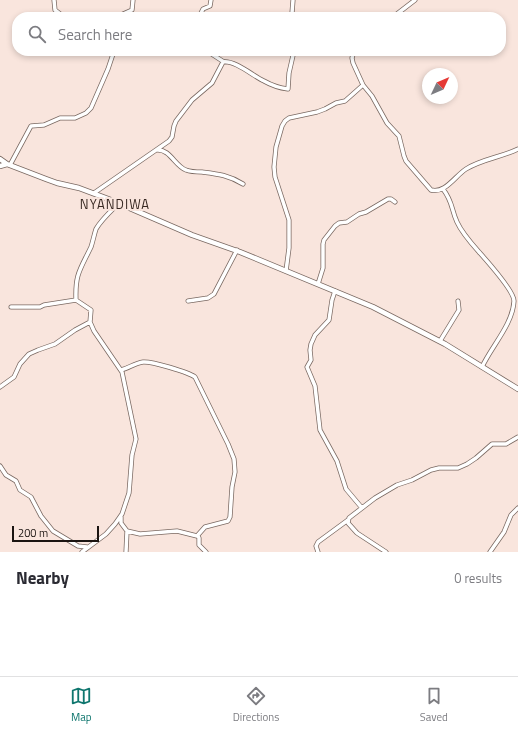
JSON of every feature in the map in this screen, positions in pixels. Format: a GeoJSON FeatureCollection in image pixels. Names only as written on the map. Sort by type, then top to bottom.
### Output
{"type":"FeatureCollection","features":[{"type":"Feature","properties":{"kind":"street"},"geometry":{"type":"LineString","coordinates":[[54,0],[55,10],[58,12]]}},
{"type":"Feature","properties":{"kind":"street"},"geometry":{"type":"LineString","coordinates":[[128,12],[132,10],[133,0]]}},
{"type":"Feature","properties":{"kind":"street"},"geometry":{"type":"LineString","coordinates":[[201,12],[202,9],[210,6],[211,0]]}},
{"type":"Feature","properties":{"kind":"street"},"geometry":{"type":"LineString","coordinates":[[292,12],[293,0]]}},
{"type":"Feature","properties":{"kind":"street"},"geometry":{"type":"LineString","coordinates":[[399,12],[415,0]]}},
{"type":"Feature","properties":{"kind":"street"},"geometry":{"type":"LineString","coordinates":[[0,166],[8,164],[31,126],[44,125],[60,118],[75,118],[86,113],[91,108],[112,56]]}},
{"type":"Feature","properties":{"kind":"street"},"geometry":{"type":"LineString","coordinates":[[215,56],[224,62],[235,64],[270,84],[288,89],[293,56]]}},
{"type":"Feature","properties":{"kind":"street"},"geometry":{"type":"LineString","coordinates":[[353,56],[353,63],[363,85],[372,96],[388,123],[399,136],[404,156],[409,165],[431,190],[438,191],[443,189],[472,166],[518,149]]}},
{"type":"Feature","properties":{"kind":"street"},"geometry":{"type":"LineString","coordinates":[[94,193],[169,141],[172,137],[176,121],[192,100],[212,83],[224,62]]}},
{"type":"Feature","properties":{"kind":"street"},"geometry":{"type":"LineString","coordinates":[[286,271],[289,248],[289,220],[275,177],[274,167],[276,147],[282,126],[289,118],[317,112],[336,103],[345,101],[363,85]]}},
{"type":"Feature","properties":{"kind":"street"},"geometry":{"type":"LineString","coordinates":[[156,150],[165,152],[178,165],[188,171],[227,176],[234,178],[243,184]]}},
{"type":"Feature","properties":{"kind":"street"},"geometry":{"type":"LineString","coordinates":[[0,159],[8,164],[57,183],[94,193],[192,235],[237,250],[373,307],[440,341],[518,389]]}},
{"type":"Feature","properties":{"kind":"street"},"geometry":{"type":"LineString","coordinates":[[443,189],[450,199],[460,228],[494,269],[514,299],[509,320],[482,367]]}},
{"type":"Feature","properties":{"kind":"street"},"geometry":{"type":"LineString","coordinates":[[318,284],[323,268],[324,240],[335,226],[339,223],[347,222],[388,199],[395,202]]}},
{"type":"Feature","properties":{"kind":"street"},"geometry":{"type":"LineString","coordinates":[[76,300],[78,275],[92,244],[96,230],[119,204]]}},
{"type":"Feature","properties":{"kind":"street"},"geometry":{"type":"LineString","coordinates":[[188,301],[208,298],[214,294],[237,250]]}},
{"type":"Feature","properties":{"kind":"street"},"geometry":{"type":"LineString","coordinates":[[335,291],[329,319],[315,335],[311,344],[311,359],[307,367],[315,386],[320,430],[337,461],[346,489],[362,508]]}},
{"type":"Feature","properties":{"kind":"street"},"geometry":{"type":"LineString","coordinates":[[11,307],[40,307],[76,300],[91,310],[90,322],[121,370],[136,439],[132,455],[129,494],[121,521],[127,531],[126,552]]}},
{"type":"Feature","properties":{"kind":"street"},"geometry":{"type":"LineString","coordinates":[[440,341],[459,310],[458,301]]}},
{"type":"Feature","properties":{"kind":"street"},"geometry":{"type":"LineString","coordinates":[[513,306],[518,307]]}},
{"type":"Feature","properties":{"kind":"street"},"geometry":{"type":"LineString","coordinates":[[0,387],[14,377],[20,364],[29,354],[55,344],[75,330],[90,322]]}},
{"type":"Feature","properties":{"kind":"street"},"geometry":{"type":"LineString","coordinates":[[121,370],[142,362],[146,362],[155,363],[193,375],[198,382],[228,444],[235,464],[230,519],[226,522],[202,529],[198,536],[199,545],[206,552]]}},
{"type":"Feature","properties":{"kind":"street"},"geometry":{"type":"LineString","coordinates":[[318,552],[316,546],[318,542],[376,498],[400,484],[434,469],[462,466],[476,458],[492,444],[506,444],[518,437]]}},
{"type":"Feature","properties":{"kind":"street"},"geometry":{"type":"LineString","coordinates":[[0,466],[6,475],[16,481],[20,490],[31,497],[41,516],[53,531],[78,546],[88,546]]}},
{"type":"Feature","properties":{"kind":"street"},"geometry":{"type":"LineString","coordinates":[[490,552],[504,532],[511,515],[518,508]]}},
{"type":"Feature","properties":{"kind":"street"},"geometry":{"type":"LineString","coordinates":[[82,552],[106,534],[122,514]]}},
{"type":"Feature","properties":{"kind":"street"},"geometry":{"type":"LineString","coordinates":[[348,520],[349,525],[354,531],[386,552]]}},
{"type":"Feature","properties":{"kind":"street"},"geometry":{"type":"LineString","coordinates":[[127,531],[140,534],[177,531],[198,536]]}},
{"type":"Feature","properties":{"kind":"district","name":"NYANDIWA"},"geometry":{"type":"Point","coordinates":[115,204]}}]}
